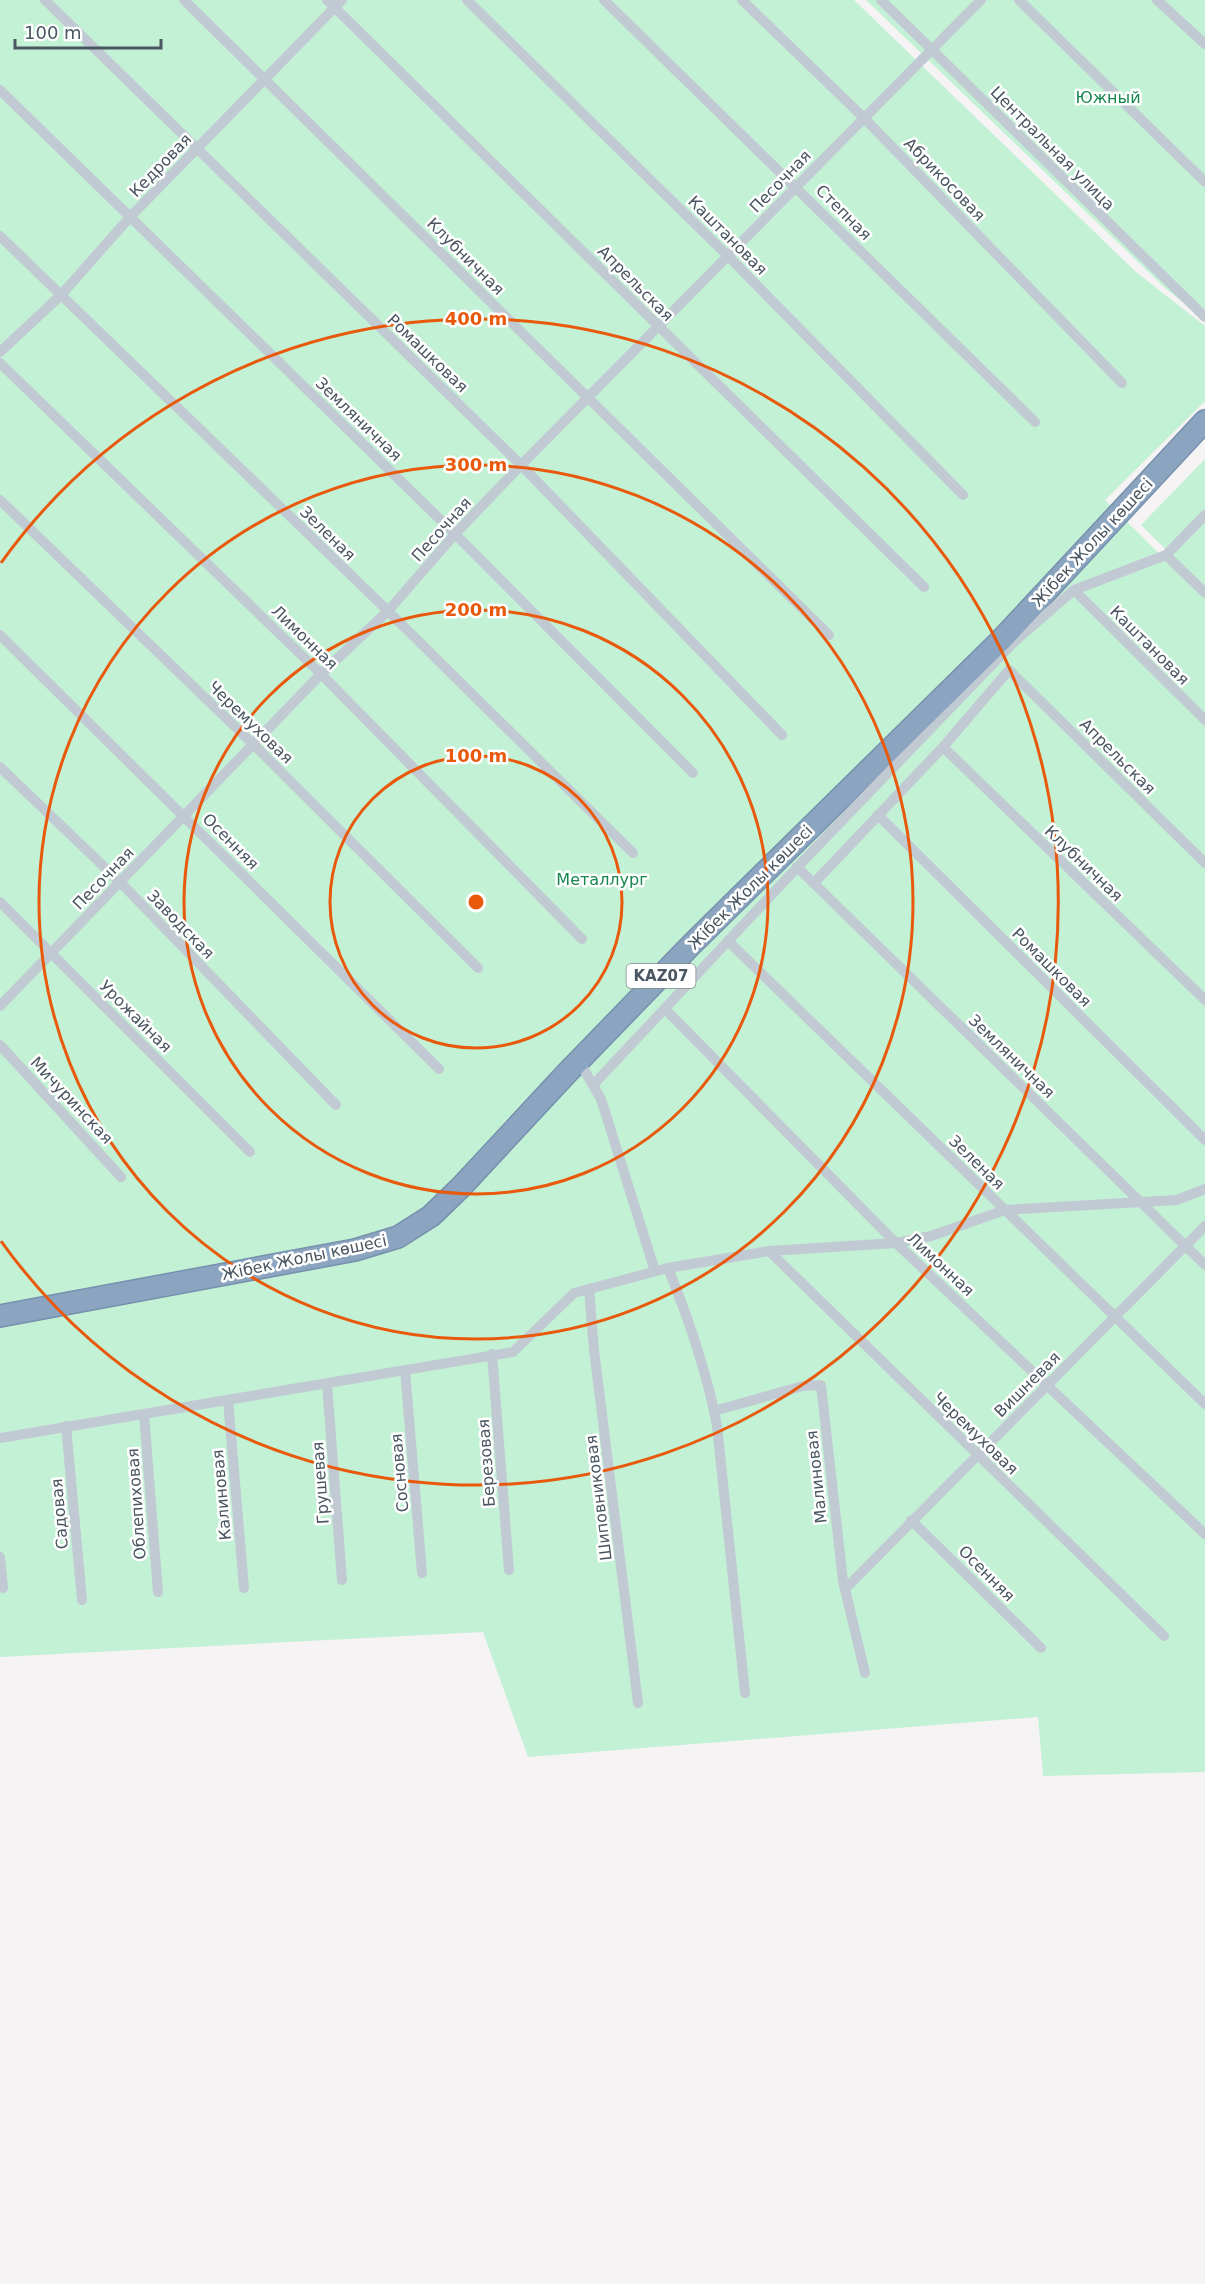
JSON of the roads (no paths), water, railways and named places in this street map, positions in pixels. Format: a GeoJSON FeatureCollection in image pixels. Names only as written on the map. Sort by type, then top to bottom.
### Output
{"type":"FeatureCollection","features":[{"type":"Feature","properties":{"kind":"highway","name":"Жібек Жолы көшесі"},"geometry":{"type":"LineString","coordinates":[[0,1316],[355,1250],[398,1237],[431,1216],[691,945],[1001,640],[1205,421]]}},
{"type":"Feature","properties":{"kind":"street","name":"Ромашковая"},"geometry":{"type":"LineString","coordinates":[[45,0],[521,465],[782,735]]}},
{"type":"Feature","properties":{"kind":"street","name":"Клубничная"},"geometry":{"type":"LineString","coordinates":[[184,0],[829,635]]}},
{"type":"Feature","properties":{"kind":"street","name":"Каштановая"},"geometry":{"type":"LineString","coordinates":[[467,0],[728,256],[963,495]]}},
{"type":"Feature","properties":{"kind":"street","name":"Степная"},"geometry":{"type":"LineString","coordinates":[[604,0],[1035,422]]}},
{"type":"Feature","properties":{"kind":"street","name":"Абрикосовая"},"geometry":{"type":"LineString","coordinates":[[742,0],[864,117],[1122,382]]}},
{"type":"Feature","properties":{"kind":"street","name":"Центральная улица"},"geometry":{"type":"LineString","coordinates":[[881,0],[1205,316]]}},
{"type":"Feature","properties":{"kind":"street","name":"Песочная"},"geometry":{"type":"LineString","coordinates":[[0,1006],[321,674],[388,612],[455,534],[521,465],[981,0]]}},
{"type":"Feature","properties":{"kind":"street"},"geometry":{"type":"LineString","coordinates":[[1019,0],[1205,182]]}},
{"type":"Feature","properties":{"kind":"street"},"geometry":{"type":"LineString","coordinates":[[1157,0],[1205,44]]}},
{"type":"Feature","properties":{"kind":"street","name":"Кедровая"},"geometry":{"type":"LineString","coordinates":[[0,352],[61,295],[130,218],[335,2]]}},
{"type":"Feature","properties":{"kind":"street","name":"Апрельская"},"geometry":{"type":"LineString","coordinates":[[335,2],[658,327],[924,588]]}},
{"type":"Feature","properties":{"kind":"street","name":"Земляничная"},"geometry":{"type":"LineString","coordinates":[[0,90],[455,534],[693,773]]}},
{"type":"Feature","properties":{"kind":"street","name":"Зеленая"},"geometry":{"type":"LineString","coordinates":[[0,236],[633,853]]}},
{"type":"Feature","properties":{"kind":"street","name":"Лимонная"},"geometry":{"type":"LineString","coordinates":[[0,363],[321,674],[582,939]]}},
{"type":"Feature","properties":{"kind":"street","name":"Черемуховая"},"geometry":{"type":"LineString","coordinates":[[0,500],[253,744],[478,968]]}},
{"type":"Feature","properties":{"kind":"street"},"geometry":{"type":"LineString","coordinates":[[593,1085],[797,867],[1015,641],[1074,590],[1166,555],[1205,516]]}},
{"type":"Feature","properties":{"kind":"street"},"geometry":{"type":"LineString","coordinates":[[1166,555],[1205,593]]}},
{"type":"Feature","properties":{"kind":"street","name":"Каштановая"},"geometry":{"type":"LineString","coordinates":[[1074,590],[1205,720]]}},
{"type":"Feature","properties":{"kind":"street","name":"Осенняя"},"geometry":{"type":"LineString","coordinates":[[0,635],[439,1069]]}},
{"type":"Feature","properties":{"kind":"street","name":"Апрельская"},"geometry":{"type":"LineString","coordinates":[[943,747],[1009,670],[1205,863]]}},
{"type":"Feature","properties":{"kind":"street","name":"Клубничная"},"geometry":{"type":"LineString","coordinates":[[943,747],[1205,1000]]}},
{"type":"Feature","properties":{"kind":"street"},"geometry":{"type":"LineString","coordinates":[[814,883],[943,747]]}},
{"type":"Feature","properties":{"kind":"street","name":"Заводская"},"geometry":{"type":"LineString","coordinates":[[0,767],[120,882],[336,1105]]}},
{"type":"Feature","properties":{"kind":"street","name":"Ромашковая"},"geometry":{"type":"LineString","coordinates":[[878,815],[1205,1140]]}},
{"type":"Feature","properties":{"kind":"street","name":"Земляничная"},"geometry":{"type":"LineString","coordinates":[[797,867],[1205,1265]]}},
{"type":"Feature","properties":{"kind":"street","name":"Урожайная"},"geometry":{"type":"LineString","coordinates":[[0,902],[250,1152]]}},
{"type":"Feature","properties":{"kind":"street","name":"Зеленая"},"geometry":{"type":"LineString","coordinates":[[728,941],[1205,1404]]}},
{"type":"Feature","properties":{"kind":"street","name":"Лимонная"},"geometry":{"type":"LineString","coordinates":[[665,1009],[896,1243],[1205,1533]]}},
{"type":"Feature","properties":{"kind":"street","name":"Мичуринская"},"geometry":{"type":"LineString","coordinates":[[0,1045],[122,1177]]}},
{"type":"Feature","properties":{"kind":"street"},"geometry":{"type":"LineString","coordinates":[[579,1061],[601,1099],[655,1271]]}},
{"type":"Feature","properties":{"kind":"street"},"geometry":{"type":"LineString","coordinates":[[0,1438],[513,1352],[574,1293],[668,1268],[769,1251],[896,1243],[931,1236],[1005,1210],[1177,1200],[1205,1189]]}},
{"type":"Feature","properties":{"kind":"street","name":"Вишневая"},"geometry":{"type":"LineString","coordinates":[[845,1589],[1205,1226]]}},
{"type":"Feature","properties":{"kind":"street","name":"Черемуховая"},"geometry":{"type":"LineString","coordinates":[[769,1251],[1164,1636]]}},
{"type":"Feature","properties":{"kind":"street"},"geometry":{"type":"LineString","coordinates":[[668,1268],[691,1326],[709,1383],[746,1693]]}},
{"type":"Feature","properties":{"kind":"street","name":"Шиповниковая"},"geometry":{"type":"LineString","coordinates":[[589,1290],[594,1350],[638,1703]]}},
{"type":"Feature","properties":{"kind":"street","name":"Березовая"},"geometry":{"type":"LineString","coordinates":[[492,1354],[509,1570]]}},
{"type":"Feature","properties":{"kind":"street","name":"Сосновая"},"geometry":{"type":"LineString","coordinates":[[405,1370],[422,1573]]}},
{"type":"Feature","properties":{"kind":"street","name":"Грушевая"},"geometry":{"type":"LineString","coordinates":[[327,1384],[342,1580]]}},
{"type":"Feature","properties":{"kind":"street","name":"Малиновая"},"geometry":{"type":"LineString","coordinates":[[714,1411],[803,1386],[821,1384],[845,1589],[865,1673]]}},
{"type":"Feature","properties":{"kind":"street","name":"Калиновая"},"geometry":{"type":"LineString","coordinates":[[228,1400],[244,1588]]}},
{"type":"Feature","properties":{"kind":"street","name":"Облепиховая"},"geometry":{"type":"LineString","coordinates":[[144,1414],[158,1592]]}},
{"type":"Feature","properties":{"kind":"street","name":"Садовая"},"geometry":{"type":"LineString","coordinates":[[66,1426],[82,1600]]}},
{"type":"Feature","properties":{"kind":"street","name":"Осенняя"},"geometry":{"type":"LineString","coordinates":[[911,1520],[1041,1648]]}},
{"type":"Feature","properties":{"kind":"street"},"geometry":{"type":"LineString","coordinates":[[0,1557],[3,1588]]}},
{"type":"Feature","properties":{"kind":"park label","name":"Южный"},"geometry":{"type":"Point","coordinates":[1108,97]}},
{"type":"Feature","properties":{"kind":"park label","name":"Металлург"},"geometry":{"type":"Point","coordinates":[602,879]}}]}
